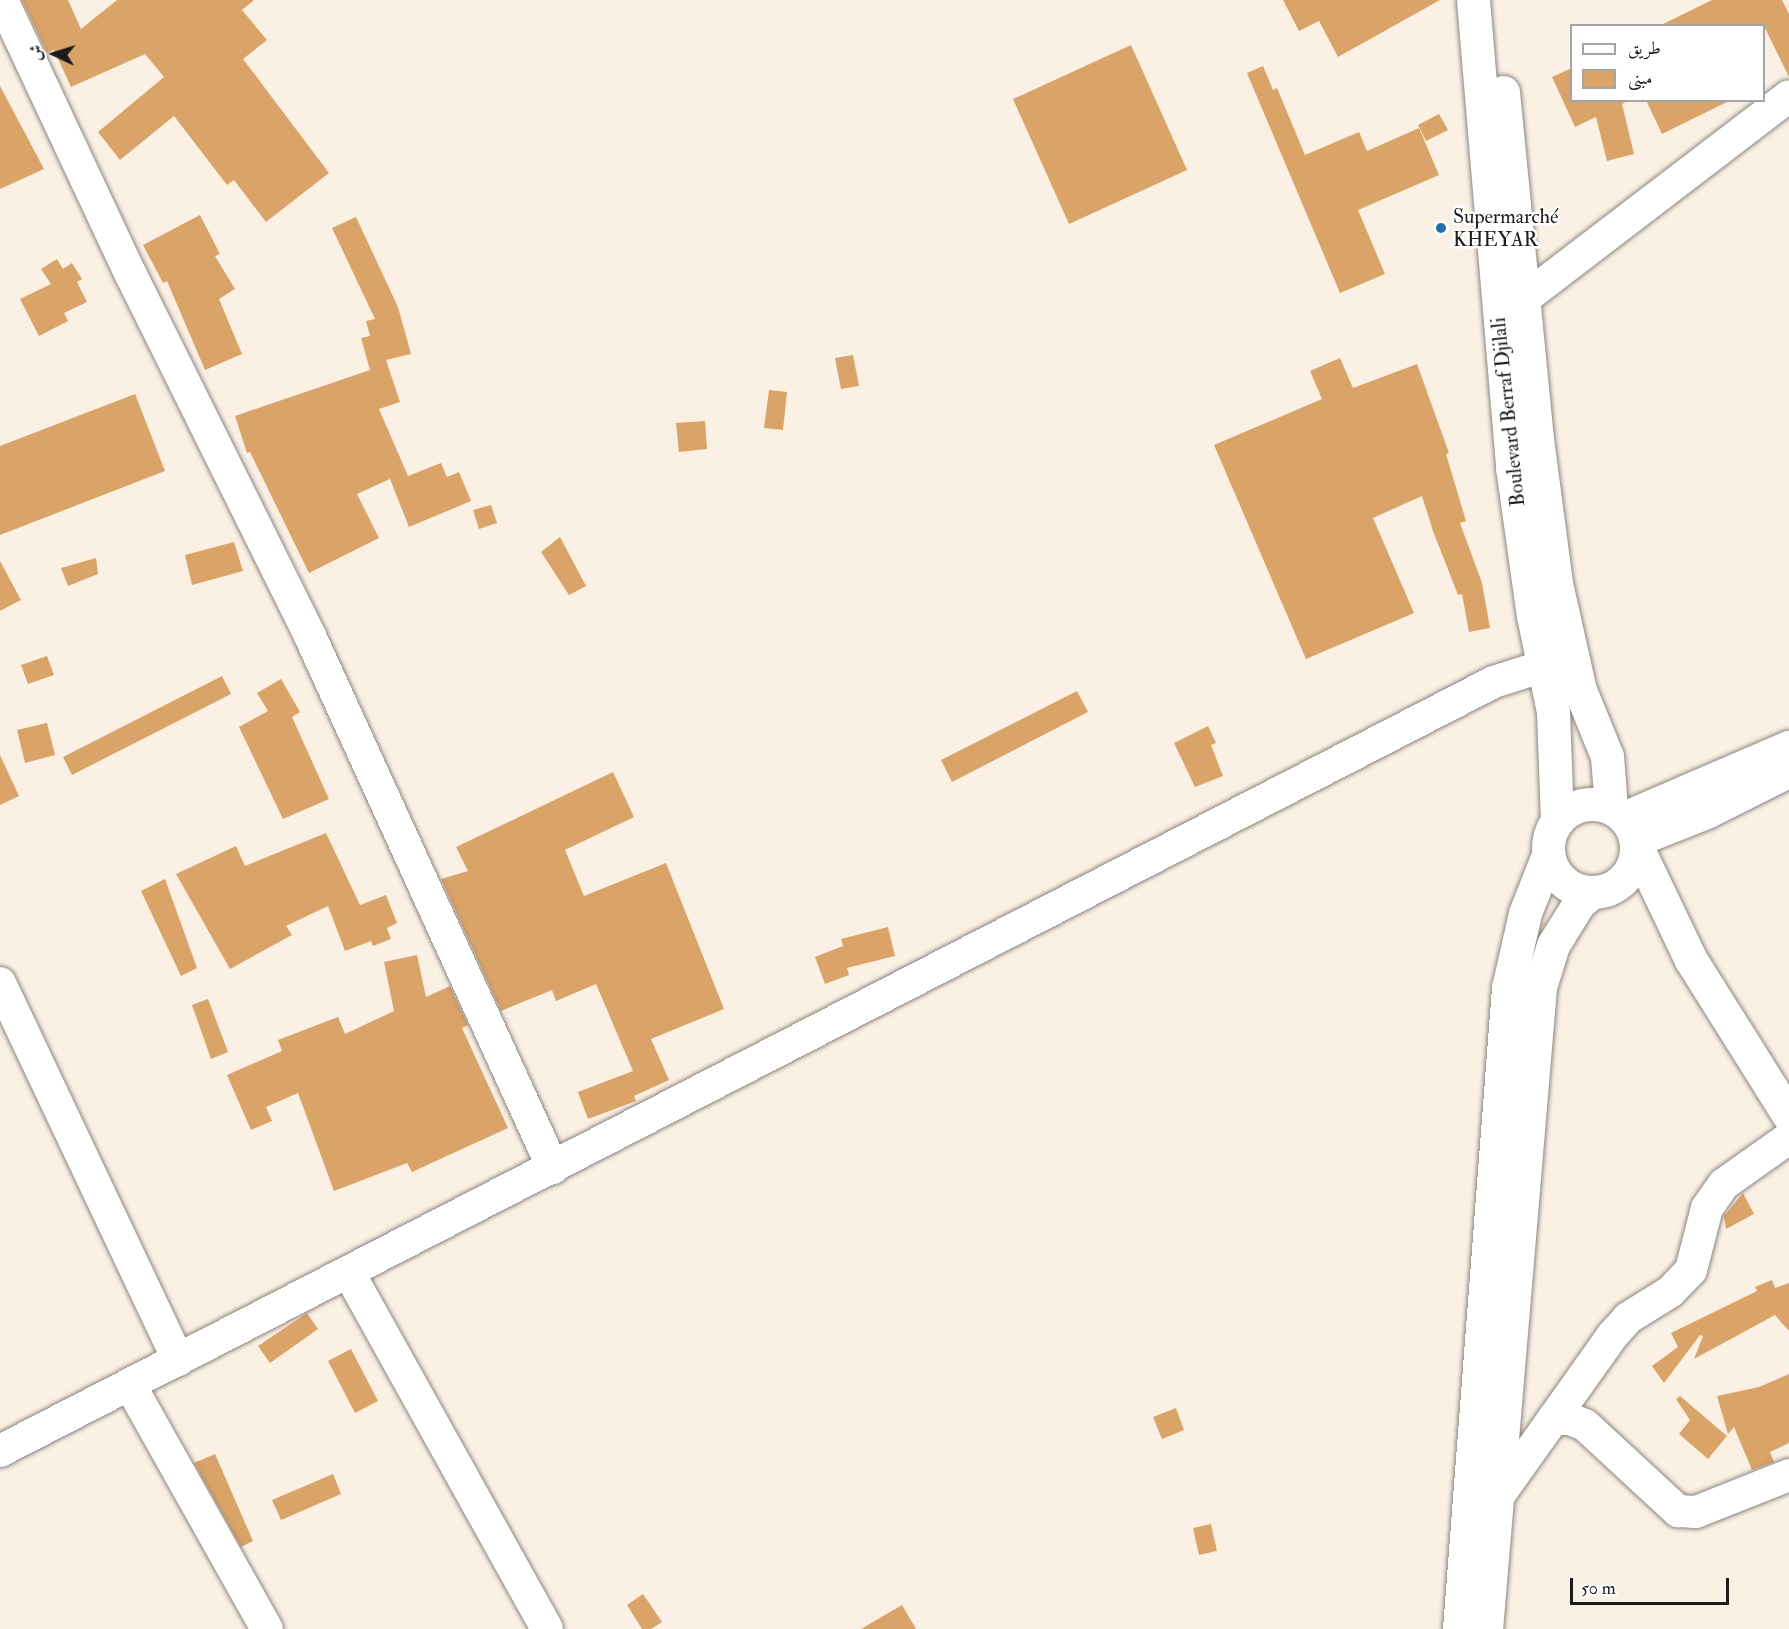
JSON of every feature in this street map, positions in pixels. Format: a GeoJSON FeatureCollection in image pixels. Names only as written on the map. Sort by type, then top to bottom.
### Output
{"type":"FeatureCollection","features":[{"type":"Feature","properties":{"kind":"highway","name":"Boulevard Berraf Djilali"},"geometry":{"type":"LineString","coordinates":[[1473,0],[1512,467],[1555,739],[1557,821]]}},
{"type":"Feature","properties":{"kind":"highway","name":"Boulevard Berraf Djilali"},"geometry":{"type":"LineString","coordinates":[[1494,0],[1525,298],[1536,431],[1556,583],[1575,672],[1607,756],[1627,828]]}},
{"type":"Feature","properties":{"kind":"highway"},"geometry":{"type":"LineString","coordinates":[[1459,1629],[1508,988],[1525,913],[1548,855],[1548,843],[1557,821],[1582,805],[1627,828],[1691,960],[1789,1116]]}},
{"type":"Feature","properties":{"kind":"highway"},"geometry":{"type":"LineString","coordinates":[[1486,1629],[1540,987],[1552,945],[1579,903],[1591,893],[1614,887],[1631,870],[1627,828]]}},
{"type":"Feature","properties":{"kind":"highway"},"geometry":{"type":"LineString","coordinates":[[1548,855],[1563,881],[1591,893]]}},
{"type":"Feature","properties":{"kind":"street"},"geometry":{"type":"LineString","coordinates":[[2,0],[131,274],[310,636],[553,1168]]}},
{"type":"Feature","properties":{"kind":"street"},"geometry":{"type":"LineString","coordinates":[[1525,298],[1789,96]]}},
{"type":"Feature","properties":{"kind":"street"},"geometry":{"type":"LineString","coordinates":[[0,1451],[1494,682],[1544,666]]}},
{"type":"Feature","properties":{"kind":"street"},"geometry":{"type":"LineString","coordinates":[[1627,828],[1707,813],[1735,784],[1789,747]]}},
{"type":"Feature","properties":{"kind":"street"},"geometry":{"type":"LineString","coordinates":[[1735,784],[1789,772]]}},
{"type":"Feature","properties":{"kind":"street"},"geometry":{"type":"LineString","coordinates":[[0,983],[178,1360]]}},
{"type":"Feature","properties":{"kind":"street"},"geometry":{"type":"LineString","coordinates":[[1497,1498],[1612,1336],[1629,1318],[1670,1292],[1691,1270],[1707,1208],[1724,1184],[1789,1138]]}},
{"type":"Feature","properties":{"kind":"street"},"geometry":{"type":"LineString","coordinates":[[349,1273],[547,1629]]}},
{"type":"Feature","properties":{"kind":"street"},"geometry":{"type":"LineString","coordinates":[[130,1385],[267,1629]]}},
{"type":"Feature","properties":{"kind":"street"},"geometry":{"type":"LineString","coordinates":[[1553,1419],[1570,1419],[1585,1425],[1678,1511],[1696,1512],[1789,1475]]}},
{"type":"Feature","properties":{"kind":"building"},"geometry":{"type":"Polygon","coordinates":[[[22,0],[68,0],[81,29],[117,0],[254,0],[242,10],[267,40],[243,59],[329,173],[266,222],[234,180],[227,185],[174,116],[120,160],[98,132],[164,77],[145,54],[71,87],[54,50],[47,53],[22,0]]]}},
{"type":"Feature","properties":{"kind":"building"},"geometry":{"type":"Polygon","coordinates":[[[1283,0],[1440,0],[1338,57],[1319,21],[1299,31],[1283,0]]]}},
{"type":"Feature","properties":{"kind":"building"},"geometry":{"type":"Polygon","coordinates":[[[1712,0],[1782,0],[1789,14],[1789,77],[1765,24],[1663,24],[1712,0]]]}},
{"type":"Feature","properties":{"kind":"building"},"geometry":{"type":"Polygon","coordinates":[[[1131,45],[1187,170],[1069,224],[1013,99],[1131,45]]]}},
{"type":"Feature","properties":{"kind":"building"},"geometry":{"type":"Polygon","coordinates":[[[1263,66],[1273,90],[1277,88],[1305,155],[1359,132],[1367,151],[1419,128],[1439,175],[1358,210],[1385,274],[1340,293],[1247,73],[1263,66]]]}},
{"type":"Feature","properties":{"kind":"building"},"geometry":{"type":"Polygon","coordinates":[[[1570,69],[1570,102],[1626,102],[1622,104],[1634,154],[1607,161],[1596,117],[1575,127],[1552,77],[1570,69]]]}},
{"type":"Feature","properties":{"kind":"building"},"geometry":{"type":"Polygon","coordinates":[[[0,86],[44,169],[0,189],[0,86]]]}},
{"type":"Feature","properties":{"kind":"building"},"geometry":{"type":"Polygon","coordinates":[[[1647,102],[1727,102],[1662,134],[1647,102]]]}},
{"type":"Feature","properties":{"kind":"building"},"geometry":{"type":"Polygon","coordinates":[[[1439,114],[1448,130],[1426,141],[1418,125],[1439,114]]]}},
{"type":"Feature","properties":{"kind":"building"},"geometry":{"type":"Polygon","coordinates":[[[200,215],[220,254],[215,256],[235,289],[219,299],[242,354],[205,370],[167,281],[163,283],[143,245],[200,215]]]}},
{"type":"Feature","properties":{"kind":"building"},"geometry":{"type":"Polygon","coordinates":[[[356,217],[398,307],[411,354],[386,360],[400,402],[379,409],[408,476],[441,463],[447,477],[459,472],[471,501],[409,527],[390,479],[357,494],[379,538],[309,573],[250,452],[247,453],[235,416],[370,370],[361,338],[370,336],[366,321],[375,319],[332,228],[356,217]]]}},
{"type":"Feature","properties":{"kind":"building"},"geometry":{"type":"Polygon","coordinates":[[[57,259],[63,269],[72,263],[82,279],[77,282],[87,302],[64,313],[68,321],[39,336],[20,299],[51,284],[41,269],[57,259]]]}},
{"type":"Feature","properties":{"kind":"building"},"geometry":{"type":"Polygon","coordinates":[[[853,355],[859,386],[841,389],[835,358],[853,355]]]}},
{"type":"Feature","properties":{"kind":"building"},"geometry":{"type":"Polygon","coordinates":[[[1340,358],[1353,388],[1417,364],[1449,453],[1446,454],[1466,521],[1460,523],[1482,583],[1490,628],[1469,632],[1462,594],[1458,595],[1422,496],[1373,518],[1414,613],[1306,659],[1214,445],[1322,399],[1310,371],[1340,358]]]}},
{"type":"Feature","properties":{"kind":"building"},"geometry":{"type":"Polygon","coordinates":[[[769,390],[787,392],[783,430],[764,428],[769,390]]]}},
{"type":"Feature","properties":{"kind":"building"},"geometry":{"type":"Polygon","coordinates":[[[135,394],[165,471],[0,535],[0,446],[135,394]]]}},
{"type":"Feature","properties":{"kind":"building"},"geometry":{"type":"Polygon","coordinates":[[[705,421],[707,449],[679,452],[676,423],[705,421]]]}},
{"type":"Feature","properties":{"kind":"building"},"geometry":{"type":"Polygon","coordinates":[[[491,505],[497,523],[479,529],[473,510],[491,505]]]}},
{"type":"Feature","properties":{"kind":"building"},"geometry":{"type":"Polygon","coordinates":[[[560,537],[586,586],[569,595],[541,552],[560,537]]]}},
{"type":"Feature","properties":{"kind":"building"},"geometry":{"type":"Polygon","coordinates":[[[234,542],[243,571],[192,585],[185,555],[234,542]]]}},
{"type":"Feature","properties":{"kind":"building"},"geometry":{"type":"Polygon","coordinates":[[[96,558],[98,574],[68,586],[61,568],[96,558]]]}},
{"type":"Feature","properties":{"kind":"building"},"geometry":{"type":"Polygon","coordinates":[[[0,561],[21,600],[0,611],[0,561]]]}},
{"type":"Feature","properties":{"kind":"building"},"geometry":{"type":"Polygon","coordinates":[[[47,656],[54,675],[28,684],[21,665],[47,656]]]}},
{"type":"Feature","properties":{"kind":"building"},"geometry":{"type":"Polygon","coordinates":[[[222,676],[231,694],[72,775],[63,757],[222,676]]]}},
{"type":"Feature","properties":{"kind":"building"},"geometry":{"type":"Polygon","coordinates":[[[281,679],[300,712],[292,717],[329,799],[283,819],[239,727],[268,711],[257,693],[281,679]]]}},
{"type":"Feature","properties":{"kind":"building"},"geometry":{"type":"Polygon","coordinates":[[[1077,691],[1088,712],[952,782],[941,760],[1077,691]]]}},
{"type":"Feature","properties":{"kind":"building"},"geometry":{"type":"Polygon","coordinates":[[[47,723],[55,755],[25,763],[17,730],[47,723]]]}},
{"type":"Feature","properties":{"kind":"building"},"geometry":{"type":"Polygon","coordinates":[[[1208,726],[1216,743],[1211,745],[1223,776],[1195,787],[1174,743],[1208,726]]]}},
{"type":"Feature","properties":{"kind":"building"},"geometry":{"type":"Polygon","coordinates":[[[0,755],[19,796],[0,805],[0,755]]]}},
{"type":"Feature","properties":{"kind":"building"},"geometry":{"type":"Polygon","coordinates":[[[613,772],[634,817],[565,850],[584,896],[666,863],[724,1009],[651,1039],[669,1080],[634,1096],[636,1101],[588,1119],[578,1092],[633,1071],[596,984],[556,1001],[552,990],[501,1011],[441,879],[468,871],[456,847],[613,772]]]}},
{"type":"Feature","properties":{"kind":"building"},"geometry":{"type":"Polygon","coordinates":[[[326,833],[360,905],[386,895],[397,923],[387,928],[391,939],[373,946],[371,941],[345,951],[328,906],[286,926],[292,935],[230,969],[176,874],[236,846],[245,866],[326,833]]]}},
{"type":"Feature","properties":{"kind":"building"},"geometry":{"type":"Polygon","coordinates":[[[165,879],[197,968],[181,976],[141,891],[165,879]]]}},
{"type":"Feature","properties":{"kind":"building"},"geometry":{"type":"Polygon","coordinates":[[[888,927],[895,956],[847,968],[849,975],[825,984],[815,957],[843,946],[841,939],[888,927]]]}},
{"type":"Feature","properties":{"kind":"building"},"geometry":{"type":"Polygon","coordinates":[[[417,955],[426,997],[450,986],[468,1025],[462,1028],[508,1128],[412,1172],[407,1163],[334,1191],[298,1093],[266,1107],[272,1121],[251,1130],[227,1075],[282,1051],[278,1040],[338,1017],[345,1034],[394,1011],[384,962],[417,955]]]}},
{"type":"Feature","properties":{"kind":"building"},"geometry":{"type":"Polygon","coordinates":[[[208,999],[228,1052],[211,1059],[192,1005],[208,999]]]}},
{"type":"Feature","properties":{"kind":"building"},"geometry":{"type":"Polygon","coordinates":[[[1743,1193],[1754,1214],[1726,1229],[1724,1216],[1743,1193]]]}},
{"type":"Feature","properties":{"kind":"building"},"geometry":{"type":"Polygon","coordinates":[[[1772,1280],[1775,1288],[1789,1283],[1789,1331],[1775,1315],[1694,1359],[1703,1336],[1700,1335],[1664,1383],[1652,1366],[1678,1347],[1671,1333],[1757,1291],[1755,1287],[1772,1280]]]}},
{"type":"Feature","properties":{"kind":"building"},"geometry":{"type":"Polygon","coordinates":[[[307,1313],[318,1329],[270,1363],[258,1346],[307,1313]]]}},
{"type":"Feature","properties":{"kind":"building"},"geometry":{"type":"Polygon","coordinates":[[[351,1349],[378,1401],[355,1413],[328,1361],[351,1349]]]}},
{"type":"Feature","properties":{"kind":"building"},"geometry":{"type":"Polygon","coordinates":[[[1789,1374],[1789,1443],[1770,1452],[1774,1462],[1752,1470],[1734,1427],[1728,1434],[1717,1396],[1759,1387],[1789,1374]]]}},
{"type":"Feature","properties":{"kind":"building"},"geometry":{"type":"Polygon","coordinates":[[[1680,1396],[1727,1436],[1708,1459],[1679,1434],[1690,1420],[1676,1399],[1680,1396]]]}},
{"type":"Feature","properties":{"kind":"building"},"geometry":{"type":"Polygon","coordinates":[[[1176,1408],[1184,1430],[1162,1439],[1153,1417],[1176,1408]]]}},
{"type":"Feature","properties":{"kind":"building"},"geometry":{"type":"Polygon","coordinates":[[[215,1454],[253,1541],[241,1547],[194,1463],[215,1454]]]}},
{"type":"Feature","properties":{"kind":"building"},"geometry":{"type":"Polygon","coordinates":[[[333,1474],[341,1494],[281,1520],[272,1500],[333,1474]]]}},
{"type":"Feature","properties":{"kind":"building"},"geometry":{"type":"Polygon","coordinates":[[[1211,1524],[1217,1551],[1199,1555],[1193,1528],[1211,1524]]]}},
{"type":"Feature","properties":{"kind":"building"},"geometry":{"type":"Polygon","coordinates":[[[643,1594],[662,1622],[651,1629],[642,1629],[627,1605],[643,1594]]]}},
{"type":"Feature","properties":{"kind":"building"},"geometry":{"type":"Polygon","coordinates":[[[902,1605],[916,1629],[861,1629],[902,1605]]]}},
{"type":"Feature","properties":{"kind":"place","name":"Supermarché KHEYAR"},"geometry":{"type":"Point","coordinates":[1441,228]}}]}
